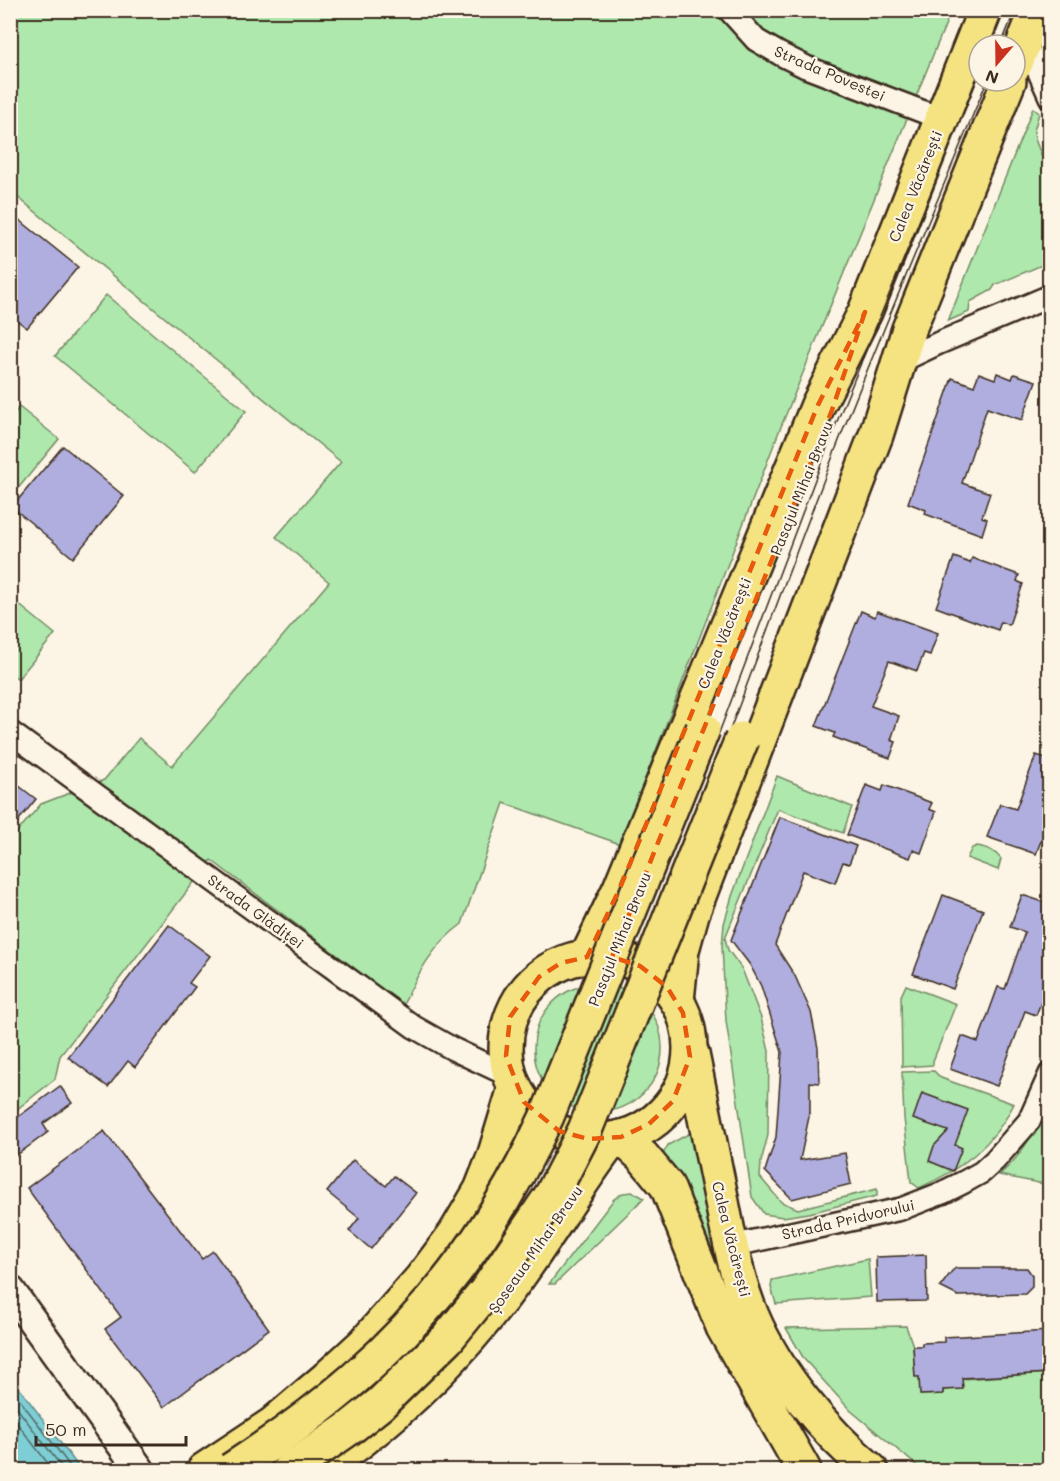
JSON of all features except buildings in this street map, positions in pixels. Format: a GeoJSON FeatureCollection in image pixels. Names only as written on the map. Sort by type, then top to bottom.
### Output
{"type":"FeatureCollection","features":[{"type":"Feature","properties":{"kind":"main road","name":"Calea Văcărești"},"geometry":{"type":"LineString","coordinates":[[587,957],[620,888],[818,405],[865,312],[986,10]]}},
{"type":"Feature","properties":{"kind":"main road"},"geometry":{"type":"LineString","coordinates":[[1027,36],[1037,10]]}},
{"type":"Feature","properties":{"kind":"main road"},"geometry":{"type":"LineString","coordinates":[[289,1470],[380,1404],[432,1354],[488,1290],[552,1194],[585,1130],[723,787],[863,427],[909,329],[1004,93]]}},
{"type":"Feature","properties":{"kind":"main road","name":"Pasajul Mihai Bravu"},"geometry":{"type":"LineString","coordinates":[[231,1470],[306,1418],[378,1357],[419,1315],[451,1278],[474,1246],[531,1150],[547,1116],[832,410],[865,312]]}},
{"type":"Feature","properties":{"kind":"main road"},"geometry":{"type":"LineString","coordinates":[[677,1001],[682,950],[692,914],[876,435],[909,329]]}},
{"type":"Feature","properties":{"kind":"main road"},"geometry":{"type":"LineString","coordinates":[[587,957],[617,958],[640,966],[655,976],[677,1001],[683,1013],[690,1040],[687,1070],[673,1101],[649,1124],[617,1138],[588,1139],[559,1131],[535,1114],[524,1102],[513,1082],[506,1056],[506,1037],[510,1017],[519,1000],[532,984],[549,970],[568,961],[587,957]]}},
{"type":"Feature","properties":{"kind":"main road","name":"Calea Văcărești"},"geometry":{"type":"LineString","coordinates":[[690,1040],[731,1246],[752,1315],[773,1358],[788,1379],[834,1435],[871,1470]]}},
{"type":"Feature","properties":{"kind":"main road"},"geometry":{"type":"LineString","coordinates":[[204,1470],[273,1424],[334,1372],[364,1344],[422,1278],[455,1234],[485,1181],[505,1125],[513,1082]]}},
{"type":"Feature","properties":{"kind":"main road"},"geometry":{"type":"LineString","coordinates":[[617,1138],[643,1157],[667,1186],[723,1327],[804,1470]]}},
{"type":"Feature","properties":{"kind":"main road","name":"Șoseaua Mihai Bravu"},"geometry":{"type":"LineString","coordinates":[[315,1470],[351,1448],[400,1408],[468,1340],[517,1279],[592,1167],[617,1138]]}},
{"type":"Feature","properties":{"kind":"main road"},"geometry":{"type":"LineString","coordinates":[[10,1290],[140,1470]]}},
{"type":"Feature","properties":{"kind":"street","name":"Strada Povestei"},"geometry":{"type":"LineString","coordinates":[[729,10],[756,40],[780,54],[942,119]]}},
{"type":"Feature","properties":{"kind":"street"},"geometry":{"type":"LineString","coordinates":[[1027,64],[1050,97]]}},
{"type":"Feature","properties":{"kind":"street"},"geometry":{"type":"LineString","coordinates":[[899,362],[1050,296]]}},
{"type":"Feature","properties":{"kind":"street","name":"Strada Glădiței"},"geometry":{"type":"LineString","coordinates":[[10,732],[414,1027],[513,1082]]}},
{"type":"Feature","properties":{"kind":"street","name":"Strada Pridvorului"},"geometry":{"type":"LineString","coordinates":[[731,1246],[901,1209],[964,1182],[982,1172],[995,1160],[1029,1121],[1050,1074]]}},
{"type":"Feature","properties":{"kind":"highlighted area"},"geometry":{"type":"Polygon","coordinates":[[[865,312],[832,410],[612,957],[640,966],[667,987],[683,1013],[690,1057],[673,1101],[649,1124],[621,1137],[588,1139],[559,1131],[524,1102],[506,1056],[510,1017],[539,977],[561,963],[587,957],[620,888],[818,405],[865,312]]]}},
{"type":"Feature","properties":{"kind":"green space"},"geometry":{"type":"Polygon","coordinates":[[[11,11],[951,11],[778,434],[620,844],[504,803],[462,924],[427,960],[403,1005],[211,860],[60,1056],[55,1079],[11,1114],[11,839],[41,804],[104,780],[139,738],[172,766],[329,582],[276,537],[341,462],[15,195],[11,199],[11,11]]]}},
{"type":"Feature","properties":{"kind":"green space"},"geometry":{"type":"Polygon","coordinates":[[[1033,108],[1039,113],[1034,131],[1035,139],[1049,175],[1049,262],[995,285],[992,290],[970,302],[969,312],[948,321],[1033,108]]]}},
{"type":"Feature","properties":{"kind":"green space"},"geometry":{"type":"Polygon","coordinates":[[[106,295],[246,411],[195,472],[55,356],[106,295]]]}},
{"type":"Feature","properties":{"kind":"green space"},"geometry":{"type":"Polygon","coordinates":[[[19,407],[59,439],[11,497],[11,418],[19,407]]]}},
{"type":"Feature","properties":{"kind":"green space"},"geometry":{"type":"Polygon","coordinates":[[[11,598],[55,634],[18,679],[11,673],[11,598]]]}},
{"type":"Feature","properties":{"kind":"green space"},"geometry":{"type":"Polygon","coordinates":[[[777,776],[852,807],[843,833],[778,809],[725,938],[728,950],[742,969],[761,1018],[769,1051],[768,1135],[761,1162],[760,1177],[781,1202],[798,1209],[877,1189],[877,1196],[783,1217],[764,1214],[752,1197],[726,1021],[722,946],[724,924],[732,896],[777,776]]]}},
{"type":"Feature","properties":{"kind":"green space"},"geometry":{"type":"Polygon","coordinates":[[[977,846],[991,850],[999,856],[1001,859],[998,870],[967,858],[972,848],[977,846]]]}},
{"type":"Feature","properties":{"kind":"green space"},"geometry":{"type":"Polygon","coordinates":[[[598,984],[622,989],[643,1003],[657,1024],[662,1048],[657,1072],[643,1093],[622,1107],[598,1112],[574,1107],[553,1093],[539,1072],[534,1048],[539,1024],[553,1003],[574,989],[598,984]]]}},
{"type":"Feature","properties":{"kind":"green space"},"geometry":{"type":"Polygon","coordinates":[[[906,985],[956,1004],[933,1065],[902,1067],[901,996],[906,985]]]}},
{"type":"Feature","properties":{"kind":"green space"},"geometry":{"type":"Polygon","coordinates":[[[934,1071],[941,1078],[1014,1104],[996,1132],[974,1155],[962,1165],[919,1188],[911,1182],[902,1072],[934,1071]]]}},
{"type":"Feature","properties":{"kind":"green space"},"geometry":{"type":"Polygon","coordinates":[[[1049,1094],[1049,1185],[999,1175],[1024,1148],[1040,1118],[1049,1094]]]}},
{"type":"Feature","properties":{"kind":"green space"},"geometry":{"type":"Polygon","coordinates":[[[694,1131],[707,1213],[721,1271],[718,1272],[686,1190],[663,1154],[668,1145],[694,1131]]]}},
{"type":"Feature","properties":{"kind":"green space"},"geometry":{"type":"Polygon","coordinates":[[[633,1192],[644,1198],[555,1284],[549,1284],[614,1199],[623,1193],[633,1192]]]}},
{"type":"Feature","properties":{"kind":"green space"},"geometry":{"type":"Polygon","coordinates":[[[868,1259],[871,1297],[776,1304],[771,1287],[772,1280],[868,1259]]]}},
{"type":"Feature","properties":{"kind":"green space"},"geometry":{"type":"Polygon","coordinates":[[[906,1326],[913,1346],[915,1376],[919,1377],[921,1395],[943,1394],[943,1390],[963,1388],[962,1379],[1049,1373],[1049,1470],[922,1470],[850,1410],[804,1359],[786,1328],[906,1326]]]}},
{"type":"Feature","properties":{"kind":"water"},"geometry":{"type":"Polygon","coordinates":[[[11,1377],[81,1470],[12,1470],[11,1377]]]}},
{"type":"Feature","properties":{"kind":"tram line"},"geometry":{"type":"LineString","coordinates":[[996,33],[1005,10]]}},
{"type":"Feature","properties":{"kind":"tram line"},"geometry":{"type":"LineString","coordinates":[[1006,33],[1015,10]]}},
{"type":"Feature","properties":{"kind":"tram line"},"geometry":{"type":"LineString","coordinates":[[254,1470],[335,1414],[400,1355],[429,1324],[495,1241],[519,1206],[551,1147],[694,799],[836,424],[972,93]]}},
{"type":"Feature","properties":{"kind":"tram line"},"geometry":{"type":"LineString","coordinates":[[272,1470],[350,1413],[422,1346],[487,1272],[516,1232],[552,1175],[570,1139],[677,870],[844,428],[982,93]]}}]}
